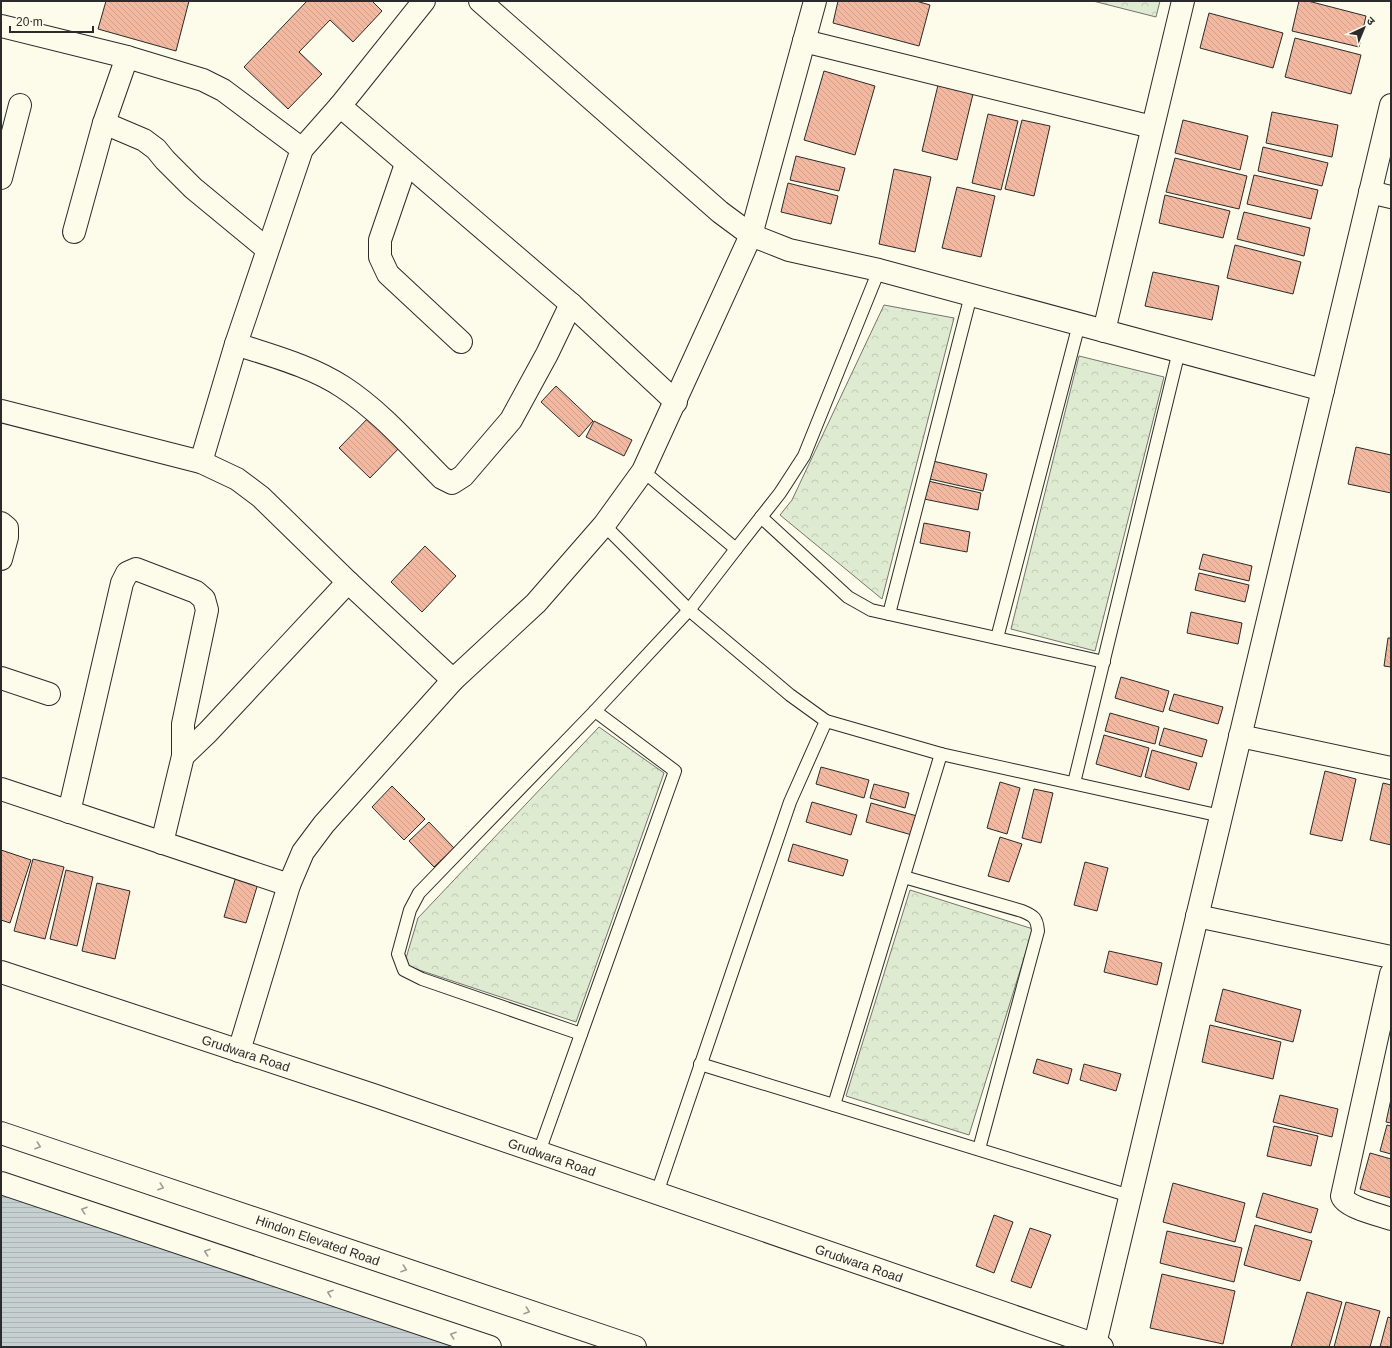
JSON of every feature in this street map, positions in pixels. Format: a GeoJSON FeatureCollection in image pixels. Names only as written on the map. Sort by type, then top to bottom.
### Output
{"type":"FeatureCollection","features":[{"type":"Feature","properties":{"kind":"main road"},"geometry":{"type":"LineString","coordinates":[[200,462],[236,344],[302,149],[340,106],[424,1]]}},
{"type":"Feature","properties":{"kind":"main road"},"geometry":{"type":"LineString","coordinates":[[480,1],[720,212],[751,235],[789,250],[880,270],[1323,390]]}},
{"type":"Feature","properties":{"kind":"main road"},"geometry":{"type":"LineString","coordinates":[[239,1051],[289,885],[303,852],[324,824],[453,680],[536,603],[604,525],[643,471],[676,402],[695,356],[751,235],[815,1]]}},
{"type":"Feature","properties":{"kind":"main road"},"geometry":{"type":"LineString","coordinates":[[1104,331],[1183,1]]}},
{"type":"Feature","properties":{"kind":"main road"},"geometry":{"type":"LineString","coordinates":[[1,26],[127,57],[203,80],[223,90],[302,149]]}},
{"type":"Feature","properties":{"kind":"main road"},"geometry":{"type":"LineString","coordinates":[[804,41],[1152,127]]}},
{"type":"Feature","properties":{"kind":"main road"},"geometry":{"type":"LineString","coordinates":[[74,232],[104,123],[127,57]]}},
{"type":"Feature","properties":{"kind":"main road"},"geometry":{"type":"LineString","coordinates":[[1098,1346],[1130,1196],[1391,104]]}},
{"type":"Feature","properties":{"kind":"main road"},"geometry":{"type":"LineString","coordinates":[[1,178],[20,105]]}},
{"type":"Feature","properties":{"kind":"main road"},"geometry":{"type":"LineString","coordinates":[[340,106],[571,304],[676,402]]}},
{"type":"Feature","properties":{"kind":"main road"},"geometry":{"type":"LineString","coordinates":[[104,123],[144,140],[156,148],[165,160],[194,188],[267,249]]}},
{"type":"Feature","properties":{"kind":"main road"},"geometry":{"type":"LineString","coordinates":[[406,164],[380,240],[380,257],[388,274],[461,342]]}},
{"type":"Feature","properties":{"kind":"main road"},"geometry":{"type":"LineString","coordinates":[[1370,192],[1391,197]]}},
{"type":"Feature","properties":{"kind":"main road"},"geometry":{"type":"LineString","coordinates":[[236,344],[310,369],[343,386],[368,404],[442,478],[452,483],[463,476],[511,420],[547,354],[571,304]]}},
{"type":"Feature","properties":{"kind":"main road"},"geometry":{"type":"LineString","coordinates":[[1,411],[200,462],[237,479],[261,498],[453,680]]}},
{"type":"Feature","properties":{"kind":"main road"},"geometry":{"type":"LineString","coordinates":[[1,523],[7,528],[8,537],[1,559]]}},
{"type":"Feature","properties":{"kind":"main road"},"geometry":{"type":"LineString","coordinates":[[69,812],[122,583],[127,573],[136,569],[196,592],[204,599],[207,610],[184,724],[183,756],[162,843]]}},
{"type":"Feature","properties":{"kind":"main road"},"geometry":{"type":"LineString","coordinates":[[183,756],[208,732],[348,582]]}},
{"type":"Feature","properties":{"kind":"main road"},"geometry":{"type":"LineString","coordinates":[[1,678],[49,694]]}},
{"type":"Feature","properties":{"kind":"main road"},"geometry":{"type":"LineString","coordinates":[[1240,736],[1391,768]]}},
{"type":"Feature","properties":{"kind":"main road"},"geometry":{"type":"LineString","coordinates":[[1,789],[289,885]]}},
{"type":"Feature","properties":{"kind":"main road"},"geometry":{"type":"LineString","coordinates":[[1197,916],[1391,957]]}},
{"type":"Feature","properties":{"kind":"main road","name":"Grudwara Road"},"geometry":{"type":"LineString","coordinates":[[1,972],[373,1095],[1098,1346]]}},
{"type":"Feature","properties":{"kind":"main road"},"geometry":{"type":"LineString","coordinates":[[1391,974],[1342,1196],[1343,1199],[1349,1204],[1391,1219]]}},
{"type":"Feature","properties":{"kind":"main road","name":"Hindon Elevated Road"},"geometry":{"type":"LineString","coordinates":[[1,1133],[635,1347]]}},
{"type":"Feature","properties":{"kind":"main road"},"geometry":{"type":"LineString","coordinates":[[1,1183],[490,1347]]}},
{"type":"Feature","properties":{"kind":"lane"},"geometry":{"type":"LineString","coordinates":[[581,1034],[422,979],[404,970],[398,954],[410,910],[419,893],[595,711],[689,610],[780,493],[804,456],[880,270]]}},
{"type":"Feature","properties":{"kind":"lane"},"geometry":{"type":"LineString","coordinates":[[889,614],[971,295]]}},
{"type":"Feature","properties":{"kind":"lane"},"geometry":{"type":"LineString","coordinates":[[997,638],[1079,324]]}},
{"type":"Feature","properties":{"kind":"lane"},"geometry":{"type":"LineString","coordinates":[[1074,783],[1179,351]]}},
{"type":"Feature","properties":{"kind":"lane"},"geometry":{"type":"LineString","coordinates":[[643,471],[736,549]]}},
{"type":"Feature","properties":{"kind":"lane"},"geometry":{"type":"LineString","coordinates":[[761,517],[848,597],[871,610],[1104,662]]}},
{"type":"Feature","properties":{"kind":"lane"},"geometry":{"type":"LineString","coordinates":[[604,525],[689,610],[790,695],[826,721],[941,754],[1221,816]]}},
{"type":"Feature","properties":{"kind":"lane"},"geometry":{"type":"LineString","coordinates":[[539,1152],[675,771],[595,711]]}},
{"type":"Feature","properties":{"kind":"lane"},"geometry":{"type":"LineString","coordinates":[[657,1193],[790,802],[826,721]]}},
{"type":"Feature","properties":{"kind":"lane"},"geometry":{"type":"LineString","coordinates":[[834,1105],[941,754]]}},
{"type":"Feature","properties":{"kind":"lane"},"geometry":{"type":"LineString","coordinates":[[904,877],[1022,911],[1032,915],[1037,922],[1038,931],[979,1149]]}},
{"type":"Feature","properties":{"kind":"lane"},"geometry":{"type":"LineString","coordinates":[[700,1064],[1130,1196]]}},
{"type":"Feature","properties":{"kind":"green space"},"geometry":{"type":"Polygon","coordinates":[[[1093,1],[1160,1],[1156,17],[1093,1]]]}},
{"type":"Feature","properties":{"kind":"green space"},"geometry":{"type":"Polygon","coordinates":[[[884,305],[954,318],[882,599],[780,515],[792,500],[884,305]]]}},
{"type":"Feature","properties":{"kind":"green space"},"geometry":{"type":"Polygon","coordinates":[[[1079,356],[1164,377],[1095,651],[1011,629],[1079,356]]]}},
{"type":"Feature","properties":{"kind":"green space"},"geometry":{"type":"Polygon","coordinates":[[[599,727],[664,773],[576,1022],[404,965],[418,918],[599,727]]]}},
{"type":"Feature","properties":{"kind":"green space"},"geometry":{"type":"Polygon","coordinates":[[[910,890],[1033,929],[969,1135],[846,1096],[910,890]]]}},
{"type":"Feature","properties":{"kind":"shaded area"},"geometry":{"type":"Polygon","coordinates":[[[1,1184],[479,1347],[1,1347],[1,1184]]]}},
{"type":"Feature","properties":{"kind":"building"},"geometry":{"type":"Polygon","coordinates":[[[106,1],[189,1],[176,51],[98,29],[106,1]]]}},
{"type":"Feature","properties":{"kind":"building"},"geometry":{"type":"Polygon","coordinates":[[[307,1],[372,1],[382,11],[353,42],[330,20],[299,52],[322,74],[288,109],[244,67],[307,1]]]}},
{"type":"Feature","properties":{"kind":"building"},"geometry":{"type":"Polygon","coordinates":[[[838,1],[916,1],[930,5],[919,46],[833,23],[838,1]]]}},
{"type":"Feature","properties":{"kind":"building"},"geometry":{"type":"Polygon","coordinates":[[[1299,1],[1308,1],[1366,16],[1359,47],[1292,31],[1299,1]]]}},
{"type":"Feature","properties":{"kind":"building"},"geometry":{"type":"Polygon","coordinates":[[[1209,13],[1283,33],[1273,68],[1200,48],[1209,13]]]}},
{"type":"Feature","properties":{"kind":"building"},"geometry":{"type":"Polygon","coordinates":[[[1295,38],[1361,55],[1351,94],[1285,77],[1295,38]]]}},
{"type":"Feature","properties":{"kind":"building"},"geometry":{"type":"Polygon","coordinates":[[[824,71],[875,86],[855,155],[804,140],[824,71]]]}},
{"type":"Feature","properties":{"kind":"building"},"geometry":{"type":"Polygon","coordinates":[[[939,81],[974,90],[957,160],[922,151],[939,81]]]}},
{"type":"Feature","properties":{"kind":"building"},"geometry":{"type":"Polygon","coordinates":[[[1272,112],[1338,125],[1332,157],[1266,143],[1272,112]]]}},
{"type":"Feature","properties":{"kind":"building"},"geometry":{"type":"Polygon","coordinates":[[[988,114],[1018,121],[1001,190],[972,183],[988,114]]]}},
{"type":"Feature","properties":{"kind":"building"},"geometry":{"type":"Polygon","coordinates":[[[1022,120],[1050,126],[1034,196],[1005,189],[1022,120]]]}},
{"type":"Feature","properties":{"kind":"building"},"geometry":{"type":"Polygon","coordinates":[[[1183,120],[1248,136],[1240,170],[1175,153],[1183,120]]]}},
{"type":"Feature","properties":{"kind":"building"},"geometry":{"type":"Polygon","coordinates":[[[1263,147],[1328,163],[1322,186],[1258,171],[1263,147]]]}},
{"type":"Feature","properties":{"kind":"building"},"geometry":{"type":"Polygon","coordinates":[[[796,156],[845,168],[839,191],[790,180],[796,156]]]}},
{"type":"Feature","properties":{"kind":"building"},"geometry":{"type":"Polygon","coordinates":[[[1175,158],[1247,176],[1239,209],[1166,192],[1175,158]]]}},
{"type":"Feature","properties":{"kind":"building"},"geometry":{"type":"Polygon","coordinates":[[[894,169],[931,177],[915,252],[879,244],[894,169]]]}},
{"type":"Feature","properties":{"kind":"building"},"geometry":{"type":"Polygon","coordinates":[[[1254,175],[1318,190],[1311,219],[1247,204],[1254,175]]]}},
{"type":"Feature","properties":{"kind":"building"},"geometry":{"type":"Polygon","coordinates":[[[788,183],[838,196],[831,224],[781,212],[788,183]]]}},
{"type":"Feature","properties":{"kind":"building"},"geometry":{"type":"Polygon","coordinates":[[[957,187],[995,196],[981,257],[942,248],[957,187]]]}},
{"type":"Feature","properties":{"kind":"building"},"geometry":{"type":"Polygon","coordinates":[[[1165,195],[1230,211],[1223,238],[1159,223],[1165,195]]]}},
{"type":"Feature","properties":{"kind":"building"},"geometry":{"type":"Polygon","coordinates":[[[1244,212],[1310,228],[1304,256],[1237,239],[1244,212]]]}},
{"type":"Feature","properties":{"kind":"building"},"geometry":{"type":"Polygon","coordinates":[[[1235,245],[1301,262],[1293,294],[1227,278],[1235,245]]]}},
{"type":"Feature","properties":{"kind":"building"},"geometry":{"type":"Polygon","coordinates":[[[1153,272],[1219,286],[1212,320],[1145,306],[1153,272]]]}},
{"type":"Feature","properties":{"kind":"building"},"geometry":{"type":"Polygon","coordinates":[[[556,386],[593,421],[579,437],[541,402],[556,386]]]}},
{"type":"Feature","properties":{"kind":"building"},"geometry":{"type":"Polygon","coordinates":[[[372,414],[403,444],[370,478],[339,448],[372,414]]]}},
{"type":"Feature","properties":{"kind":"building"},"geometry":{"type":"Polygon","coordinates":[[[594,421],[632,440],[624,456],[586,437],[594,421]]]}},
{"type":"Feature","properties":{"kind":"building"},"geometry":{"type":"Polygon","coordinates":[[[1356,447],[1391,455],[1391,493],[1348,484],[1356,447]]]}},
{"type":"Feature","properties":{"kind":"building"},"geometry":{"type":"Polygon","coordinates":[[[933,461],[987,474],[983,491],[930,479],[933,461]]]}},
{"type":"Feature","properties":{"kind":"building"},"geometry":{"type":"Polygon","coordinates":[[[928,481],[981,493],[978,510],[924,499],[928,481]]]}},
{"type":"Feature","properties":{"kind":"building"},"geometry":{"type":"Polygon","coordinates":[[[924,523],[970,532],[967,552],[920,543],[924,523]]]}},
{"type":"Feature","properties":{"kind":"building"},"geometry":{"type":"Polygon","coordinates":[[[425,546],[456,576],[422,612],[391,582],[425,546]]]}},
{"type":"Feature","properties":{"kind":"building"},"geometry":{"type":"Polygon","coordinates":[[[1203,554],[1252,566],[1249,581],[1199,569],[1203,554]]]}},
{"type":"Feature","properties":{"kind":"building"},"geometry":{"type":"Polygon","coordinates":[[[1199,573],[1249,585],[1245,602],[1195,590],[1199,573]]]}},
{"type":"Feature","properties":{"kind":"building"},"geometry":{"type":"Polygon","coordinates":[[[1191,612],[1242,623],[1238,644],[1187,633],[1191,612]]]}},
{"type":"Feature","properties":{"kind":"building"},"geometry":{"type":"Polygon","coordinates":[[[1388,638],[1391,638],[1391,667],[1384,666],[1388,638]]]}},
{"type":"Feature","properties":{"kind":"building"},"geometry":{"type":"Polygon","coordinates":[[[1121,677],[1169,691],[1163,712],[1115,698],[1121,677]]]}},
{"type":"Feature","properties":{"kind":"building"},"geometry":{"type":"Polygon","coordinates":[[[1174,694],[1223,707],[1218,724],[1169,710],[1174,694]]]}},
{"type":"Feature","properties":{"kind":"building"},"geometry":{"type":"Polygon","coordinates":[[[1110,713],[1159,727],[1155,744],[1105,731],[1110,713]]]}},
{"type":"Feature","properties":{"kind":"building"},"geometry":{"type":"Polygon","coordinates":[[[1164,728],[1207,740],[1202,757],[1159,745],[1164,728]]]}},
{"type":"Feature","properties":{"kind":"building"},"geometry":{"type":"Polygon","coordinates":[[[1104,735],[1149,748],[1141,777],[1096,764],[1104,735]]]}},
{"type":"Feature","properties":{"kind":"building"},"geometry":{"type":"Polygon","coordinates":[[[1152,750],[1197,763],[1189,790],[1145,777],[1152,750]]]}},
{"type":"Feature","properties":{"kind":"building"},"geometry":{"type":"Polygon","coordinates":[[[821,767],[869,780],[864,798],[816,784],[821,767]]]}},
{"type":"Feature","properties":{"kind":"building"},"geometry":{"type":"Polygon","coordinates":[[[1325,771],[1356,779],[1342,841],[1310,834],[1325,771]]]}},
{"type":"Feature","properties":{"kind":"building"},"geometry":{"type":"Polygon","coordinates":[[[1000,782],[1020,788],[1007,834],[987,828],[1000,782]]]}},
{"type":"Feature","properties":{"kind":"building"},"geometry":{"type":"Polygon","coordinates":[[[1383,783],[1391,785],[1391,845],[1370,840],[1383,783]]]}},
{"type":"Feature","properties":{"kind":"building"},"geometry":{"type":"Polygon","coordinates":[[[874,784],[909,793],[905,808],[870,798],[874,784]]]}},
{"type":"Feature","properties":{"kind":"building"},"geometry":{"type":"Polygon","coordinates":[[[392,786],[425,819],[404,840],[372,807],[392,786]]]}},
{"type":"Feature","properties":{"kind":"building"},"geometry":{"type":"Polygon","coordinates":[[[1034,789],[1053,793],[1041,843],[1022,838],[1034,789]]]}},
{"type":"Feature","properties":{"kind":"building"},"geometry":{"type":"Polygon","coordinates":[[[812,802],[857,815],[851,835],[806,822],[812,802]]]}},
{"type":"Feature","properties":{"kind":"building"},"geometry":{"type":"Polygon","coordinates":[[[871,803],[917,816],[912,835],[866,822],[871,803]]]}},
{"type":"Feature","properties":{"kind":"building"},"geometry":{"type":"Polygon","coordinates":[[[429,822],[454,848],[434,867],[409,841],[429,822]]]}},
{"type":"Feature","properties":{"kind":"building"},"geometry":{"type":"Polygon","coordinates":[[[1000,837],[1022,844],[1009,882],[988,876],[1000,837]]]}},
{"type":"Feature","properties":{"kind":"building"},"geometry":{"type":"Polygon","coordinates":[[[793,844],[848,860],[843,876],[788,861],[793,844]]]}},
{"type":"Feature","properties":{"kind":"building"},"geometry":{"type":"Polygon","coordinates":[[[1,850],[31,860],[10,923],[1,920],[1,850]]]}},
{"type":"Feature","properties":{"kind":"building"},"geometry":{"type":"Polygon","coordinates":[[[33,859],[64,867],[45,939],[14,931],[33,859]]]}},
{"type":"Feature","properties":{"kind":"building"},"geometry":{"type":"Polygon","coordinates":[[[1085,862],[1108,868],[1097,911],[1074,905],[1085,862]]]}},
{"type":"Feature","properties":{"kind":"building"},"geometry":{"type":"Polygon","coordinates":[[[66,870],[93,877],[77,946],[50,939],[66,870]]]}},
{"type":"Feature","properties":{"kind":"building"},"geometry":{"type":"Polygon","coordinates":[[[237,873],[259,880],[246,923],[224,917],[237,873]]]}},
{"type":"Feature","properties":{"kind":"building"},"geometry":{"type":"Polygon","coordinates":[[[97,883],[130,891],[115,959],[82,951],[97,883]]]}},
{"type":"Feature","properties":{"kind":"building"},"geometry":{"type":"Polygon","coordinates":[[[1109,951],[1162,963],[1157,985],[1104,972],[1109,951]]]}},
{"type":"Feature","properties":{"kind":"building"},"geometry":{"type":"Polygon","coordinates":[[[1223,989],[1301,1010],[1293,1042],[1215,1021],[1223,989]]]}},
{"type":"Feature","properties":{"kind":"building"},"geometry":{"type":"Polygon","coordinates":[[[1210,1025],[1281,1042],[1273,1079],[1202,1062],[1210,1025]]]}},
{"type":"Feature","properties":{"kind":"building"},"geometry":{"type":"Polygon","coordinates":[[[1037,1059],[1072,1069],[1068,1084],[1033,1073],[1037,1059]]]}},
{"type":"Feature","properties":{"kind":"building"},"geometry":{"type":"Polygon","coordinates":[[[1084,1064],[1121,1074],[1116,1091],[1080,1080],[1084,1064]]]}},
{"type":"Feature","properties":{"kind":"building"},"geometry":{"type":"Polygon","coordinates":[[[1280,1095],[1338,1109],[1332,1137],[1273,1122],[1280,1095]]]}},
{"type":"Feature","properties":{"kind":"building"},"geometry":{"type":"Polygon","coordinates":[[[1391,1099],[1391,1123],[1386,1122],[1391,1099]]]}},
{"type":"Feature","properties":{"kind":"building"},"geometry":{"type":"Polygon","coordinates":[[[1387,1125],[1391,1126],[1391,1154],[1380,1151],[1387,1125]]]}},
{"type":"Feature","properties":{"kind":"building"},"geometry":{"type":"Polygon","coordinates":[[[1274,1126],[1318,1136],[1311,1166],[1267,1156],[1274,1126]]]}},
{"type":"Feature","properties":{"kind":"building"},"geometry":{"type":"Polygon","coordinates":[[[1370,1153],[1391,1159],[1391,1198],[1360,1189],[1370,1153]]]}},
{"type":"Feature","properties":{"kind":"building"},"geometry":{"type":"Polygon","coordinates":[[[1173,1183],[1245,1203],[1235,1242],[1163,1222],[1173,1183]]]}},
{"type":"Feature","properties":{"kind":"building"},"geometry":{"type":"Polygon","coordinates":[[[1263,1193],[1318,1209],[1311,1233],[1256,1217],[1263,1193]]]}},
{"type":"Feature","properties":{"kind":"building"},"geometry":{"type":"Polygon","coordinates":[[[994,1215],[1013,1222],[994,1273],[976,1266],[994,1215]]]}},
{"type":"Feature","properties":{"kind":"building"},"geometry":{"type":"Polygon","coordinates":[[[1255,1225],[1312,1241],[1300,1281],[1244,1265],[1255,1225]]]}},
{"type":"Feature","properties":{"kind":"building"},"geometry":{"type":"Polygon","coordinates":[[[1030,1228],[1051,1235],[1031,1288],[1011,1281],[1030,1228]]]}},
{"type":"Feature","properties":{"kind":"building"},"geometry":{"type":"Polygon","coordinates":[[[1167,1231],[1242,1248],[1234,1282],[1160,1263],[1167,1231]]]}},
{"type":"Feature","properties":{"kind":"building"},"geometry":{"type":"Polygon","coordinates":[[[1162,1274],[1235,1291],[1223,1344],[1150,1328],[1162,1274]]]}},
{"type":"Feature","properties":{"kind":"building"},"geometry":{"type":"Polygon","coordinates":[[[1307,1292],[1342,1302],[1329,1347],[1291,1347],[1307,1292]]]}},
{"type":"Feature","properties":{"kind":"building"},"geometry":{"type":"Polygon","coordinates":[[[1346,1302],[1380,1311],[1370,1347],[1334,1347],[1346,1302]]]}},
{"type":"Feature","properties":{"kind":"building"},"geometry":{"type":"Polygon","coordinates":[[[1388,1317],[1391,1318],[1391,1347],[1380,1347],[1388,1317]]]}}]}
